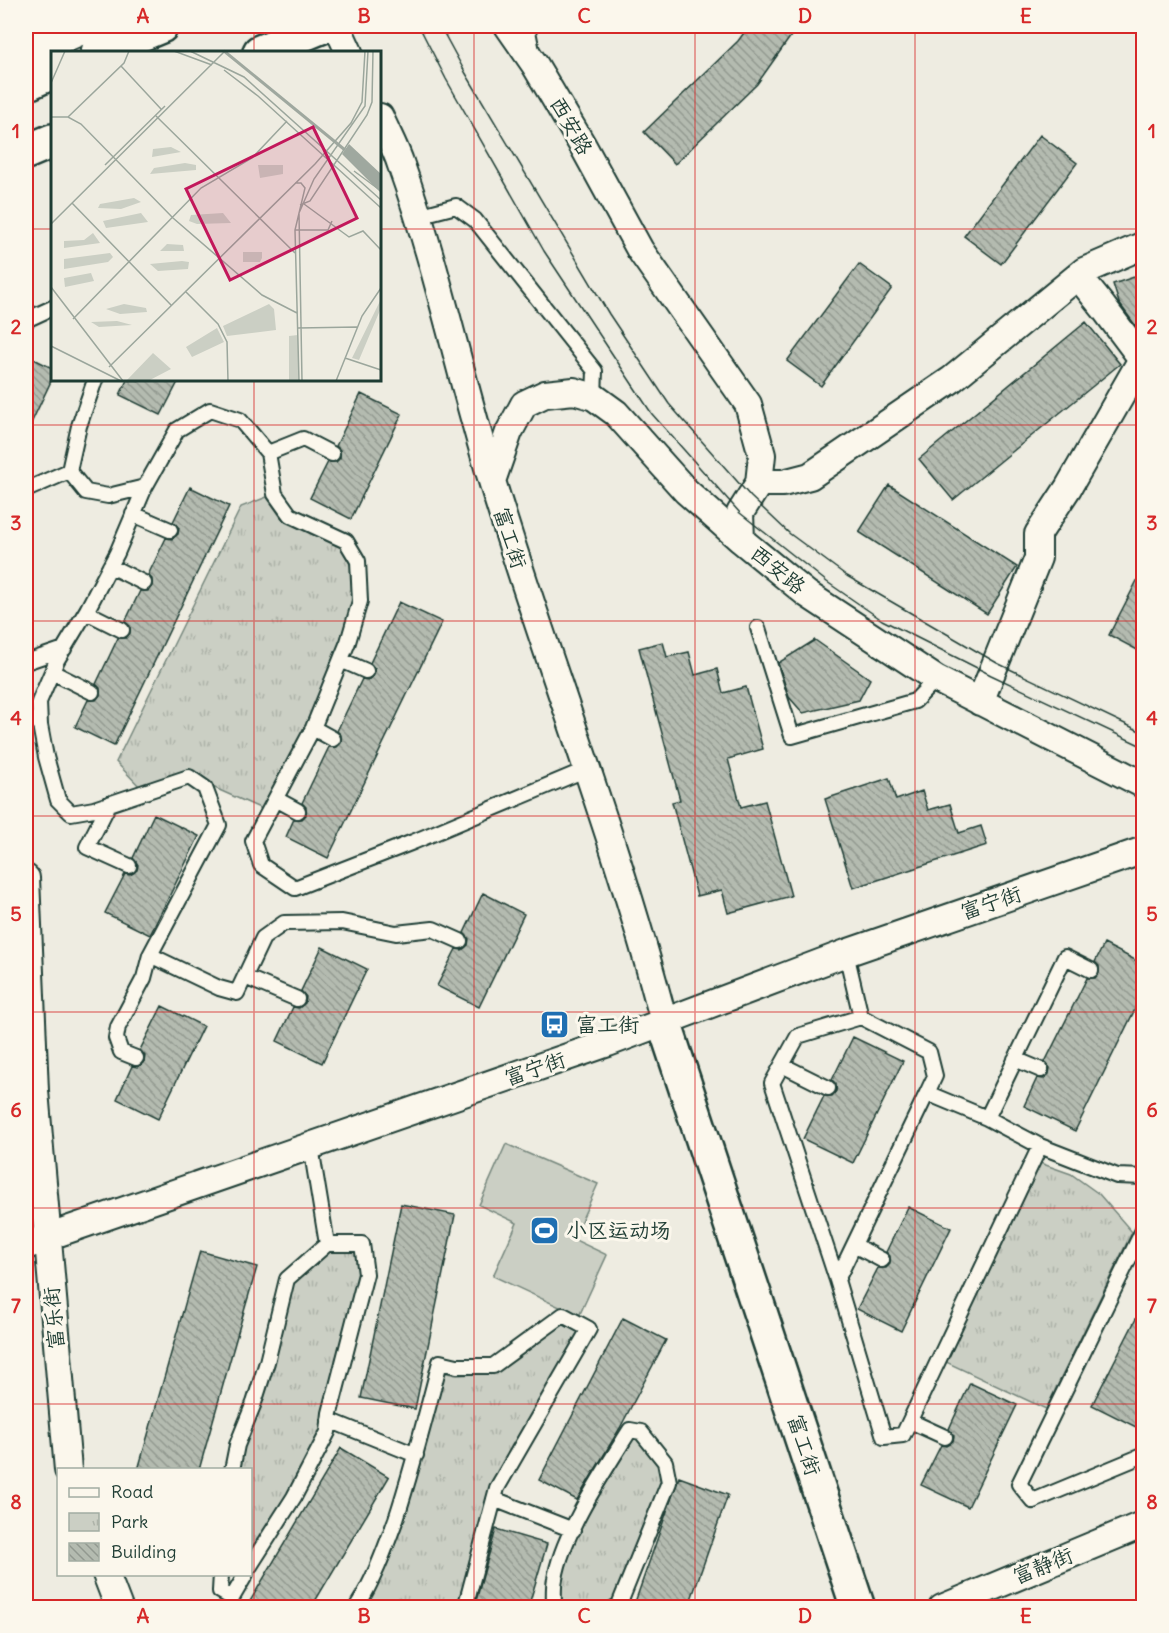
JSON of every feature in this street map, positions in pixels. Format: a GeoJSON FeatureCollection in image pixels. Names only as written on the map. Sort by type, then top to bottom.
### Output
{"type":"FeatureCollection","features":[{"type":"Feature","properties":{"kind":"main road"},"geometry":{"type":"LineString","coordinates":[[26,52],[85,26]]}},
{"type":"Feature","properties":{"kind":"main road"},"geometry":{"type":"LineString","coordinates":[[100,51],[161,26]]}},
{"type":"Feature","properties":{"kind":"main road"},"geometry":{"type":"LineString","coordinates":[[262,51],[323,26]]}},
{"type":"Feature","properties":{"kind":"main road"},"geometry":{"type":"LineString","coordinates":[[26,84],[51,72]]}},
{"type":"Feature","properties":{"kind":"main road"},"geometry":{"type":"LineString","coordinates":[[26,152],[51,141]]}},
{"type":"Feature","properties":{"kind":"main road","name":"富工街"},"geometry":{"type":"LineString","coordinates":[[664,1022],[858,1608]]}},
{"type":"Feature","properties":{"kind":"street"},"geometry":{"type":"LineString","coordinates":[[337,26],[349,51]]}},
{"type":"Feature","properties":{"kind":"street","name":"西安路"},"geometry":{"type":"LineString","coordinates":[[508,26],[535,64],[640,250],[748,404],[762,455],[759,483],[740,513],[741,540],[807,594],[936,679],[1143,785]]}},
{"type":"Feature","properties":{"kind":"street","name":"富工街"},"geometry":{"type":"LineString","coordinates":[[381,119],[401,163],[418,216],[492,481],[587,769],[652,975],[664,1022]]}},
{"type":"Feature","properties":{"kind":"street"},"geometry":{"type":"LineString","coordinates":[[759,483],[783,483],[810,476],[951,380],[1084,271],[1143,245]]}},
{"type":"Feature","properties":{"kind":"street"},"geometry":{"type":"LineString","coordinates":[[980,702],[1038,558],[1038,534],[1068,488],[1142,359],[1078,276]]}},
{"type":"Feature","properties":{"kind":"street"},"geometry":{"type":"LineString","coordinates":[[492,481],[509,432],[525,404],[545,394],[574,391],[594,397],[616,412],[686,491],[741,540]]}},
{"type":"Feature","properties":{"kind":"street","name":"富宁街"},"geometry":{"type":"LineString","coordinates":[[36,1241],[311,1147],[664,1022],[846,953],[1143,850]]}},
{"type":"Feature","properties":{"kind":"street","name":"富乐街"},"geometry":{"type":"LineString","coordinates":[[26,878],[30,1092],[36,1241],[68,1468]]}},
{"type":"Feature","properties":{"kind":"street","name":"富静街"},"geometry":{"type":"LineString","coordinates":[[942,1608],[1143,1524]]}},
{"type":"Feature","properties":{"kind":"street"},"geometry":{"type":"LineString","coordinates":[[106,1576],[119,1608]]}},
{"type":"Feature","properties":{"kind":"lane"},"geometry":{"type":"LineString","coordinates":[[527,26],[535,64]]}},
{"type":"Feature","properties":{"kind":"lane"},"geometry":{"type":"LineString","coordinates":[[418,216],[456,206],[475,220],[595,371],[594,397]]}},
{"type":"Feature","properties":{"kind":"lane"},"geometry":{"type":"LineString","coordinates":[[26,320],[51,308]]}},
{"type":"Feature","properties":{"kind":"lane"},"geometry":{"type":"LineString","coordinates":[[69,471],[79,426],[95,381]]}},
{"type":"Feature","properties":{"kind":"lane"},"geometry":{"type":"LineString","coordinates":[[136,1058],[121,1052],[116,1038],[118,1026],[144,978],[150,955],[219,825],[205,788],[189,777],[94,809],[71,813],[58,800],[46,757],[40,725],[39,702],[64,649],[110,566],[145,487],[177,430],[210,410],[240,420],[268,453],[275,494],[290,515],[346,541],[358,561],[360,601],[348,642],[313,728],[253,841],[261,865],[295,888],[413,842],[587,769]]}},
{"type":"Feature","properties":{"kind":"lane"},"geometry":{"type":"LineString","coordinates":[[268,453],[303,439],[332,454]]}},
{"type":"Feature","properties":{"kind":"lane"},"geometry":{"type":"LineString","coordinates":[[69,471],[86,492],[108,496],[145,487]]}},
{"type":"Feature","properties":{"kind":"lane"},"geometry":{"type":"LineString","coordinates":[[26,490],[69,471]]}},
{"type":"Feature","properties":{"kind":"lane"},"geometry":{"type":"LineString","coordinates":[[133,514],[170,530]]}},
{"type":"Feature","properties":{"kind":"lane"},"geometry":{"type":"LineString","coordinates":[[110,566],[144,583]]}},
{"type":"Feature","properties":{"kind":"lane"},"geometry":{"type":"LineString","coordinates":[[86,612],[122,630]]}},
{"type":"Feature","properties":{"kind":"lane"},"geometry":{"type":"LineString","coordinates":[[758,628],[792,736],[915,701],[936,679]]}},
{"type":"Feature","properties":{"kind":"lane"},"geometry":{"type":"LineString","coordinates":[[26,662],[64,649]]}},
{"type":"Feature","properties":{"kind":"lane"},"geometry":{"type":"LineString","coordinates":[[341,660],[366,671]]}},
{"type":"Feature","properties":{"kind":"lane"},"geometry":{"type":"LineString","coordinates":[[52,672],[92,692]]}},
{"type":"Feature","properties":{"kind":"lane"},"geometry":{"type":"LineString","coordinates":[[313,728],[333,739]]}},
{"type":"Feature","properties":{"kind":"lane"},"geometry":{"type":"LineString","coordinates":[[276,800],[298,811]]}},
{"type":"Feature","properties":{"kind":"lane"},"geometry":{"type":"LineString","coordinates":[[109,804],[87,847],[129,866]]}},
{"type":"Feature","properties":{"kind":"lane"},"geometry":{"type":"LineString","coordinates":[[150,955],[219,988],[237,993],[263,938],[284,923],[342,922],[396,933],[433,929],[460,941]]}},
{"type":"Feature","properties":{"kind":"lane"},"geometry":{"type":"LineString","coordinates":[[846,953],[861,1017]]}},
{"type":"Feature","properties":{"kind":"lane"},"geometry":{"type":"LineString","coordinates":[[987,1118],[1065,957],[1091,970]]}},
{"type":"Feature","properties":{"kind":"lane"},"geometry":{"type":"LineString","coordinates":[[245,977],[297,999]]}},
{"type":"Feature","properties":{"kind":"lane"},"geometry":{"type":"LineString","coordinates":[[837,1280],[935,1076],[929,1053],[861,1017],[798,1036],[772,1083],[837,1280],[884,1437],[903,1435],[1040,1146]]}},
{"type":"Feature","properties":{"kind":"lane"},"geometry":{"type":"LineString","coordinates":[[1015,1059],[1041,1070]]}},
{"type":"Feature","properties":{"kind":"lane"},"geometry":{"type":"LineString","coordinates":[[782,1065],[828,1088]]}},
{"type":"Feature","properties":{"kind":"lane"},"geometry":{"type":"LineString","coordinates":[[927,1093],[987,1118],[1040,1146],[1117,1176],[1143,1177]]}},
{"type":"Feature","properties":{"kind":"lane"},"geometry":{"type":"LineString","coordinates":[[311,1147],[327,1244]]}},
{"type":"Feature","properties":{"kind":"lane"},"geometry":{"type":"LineString","coordinates":[[1143,1228],[1019,1484],[1033,1501],[1143,1455]]}},
{"type":"Feature","properties":{"kind":"lane"},"geometry":{"type":"LineString","coordinates":[[232,1468],[237,1445],[267,1362],[287,1279],[327,1244],[362,1244],[366,1274],[329,1420],[328,1432],[294,1497],[252,1563]]}},
{"type":"Feature","properties":{"kind":"lane"},"geometry":{"type":"LineString","coordinates":[[854,1245],[882,1260]]}},
{"type":"Feature","properties":{"kind":"lane"},"geometry":{"type":"LineString","coordinates":[[356,1608],[366,1593],[388,1542],[416,1455],[440,1362],[457,1366],[493,1366],[563,1315],[589,1329],[497,1488],[465,1608]]}},
{"type":"Feature","properties":{"kind":"lane"},"geometry":{"type":"LineString","coordinates":[[329,1420],[416,1455]]}},
{"type":"Feature","properties":{"kind":"lane"},"geometry":{"type":"LineString","coordinates":[[910,1421],[945,1437]]}},
{"type":"Feature","properties":{"kind":"lane"},"geometry":{"type":"LineString","coordinates":[[554,1608],[554,1580],[565,1543],[630,1430],[641,1432],[665,1462],[669,1482],[663,1509],[636,1580],[619,1605],[614,1608]]}},
{"type":"Feature","properties":{"kind":"lane"},"geometry":{"type":"LineString","coordinates":[[494,1499],[573,1530]]}},
{"type":"Feature","properties":{"kind":"lane"},"geometry":{"type":"LineString","coordinates":[[221,1576],[220,1591],[232,1598],[245,1576]]}},
{"type":"Feature","properties":{"kind":"green space"},"geometry":{"type":"Polygon","coordinates":[[[267,497],[282,519],[341,544],[352,564],[354,597],[336,658],[306,726],[262,809],[208,785],[188,773],[141,788],[116,762],[241,507],[267,497]]]}},
{"type":"Feature","properties":{"kind":"green space","name":"小区运动场"},"geometry":{"type":"Polygon","coordinates":[[[506,1144],[598,1184],[573,1239],[607,1255],[579,1316],[493,1276],[517,1223],[479,1205],[506,1144]]]}},
{"type":"Feature","properties":{"kind":"green space"},"geometry":{"type":"Polygon","coordinates":[[[1040,1163],[1071,1174],[1099,1194],[1132,1232],[1046,1409],[946,1362],[1040,1163]]]}},
{"type":"Feature","properties":{"kind":"green space"},"geometry":{"type":"Polygon","coordinates":[[[327,1247],[359,1247],[363,1272],[326,1431],[252,1559],[252,1468],[235,1468],[289,1282],[327,1247]]]}},
{"type":"Feature","properties":{"kind":"green space"},"geometry":{"type":"Polygon","coordinates":[[[565,1321],[582,1331],[524,1435],[460,1607],[361,1608],[442,1372],[457,1375],[493,1373],[565,1321]]]}},
{"type":"Feature","properties":{"kind":"green space"},"geometry":{"type":"Polygon","coordinates":[[[631,1433],[640,1433],[663,1462],[667,1482],[617,1603],[609,1607],[557,1607],[567,1544],[631,1433]]]}},
{"type":"Feature","properties":{"kind":"building"},"geometry":{"type":"Polygon","coordinates":[[[749,26],[798,26],[757,84],[675,164],[644,132],[738,41],[749,26]]]}},
{"type":"Feature","properties":{"kind":"building"},"geometry":{"type":"Polygon","coordinates":[[[1040,135],[1077,163],[1001,264],[964,236],[1040,135]]]}},
{"type":"Feature","properties":{"kind":"building"},"geometry":{"type":"Polygon","coordinates":[[[859,264],[892,288],[821,386],[787,361],[859,264]]]}},
{"type":"Feature","properties":{"kind":"building"},"geometry":{"type":"Polygon","coordinates":[[[1143,274],[1143,336],[1119,303],[1113,284],[1143,274]]]}},
{"type":"Feature","properties":{"kind":"building"},"geometry":{"type":"Polygon","coordinates":[[[1086,322],[1120,364],[953,500],[919,459],[1086,322]]]}},
{"type":"Feature","properties":{"kind":"building"},"geometry":{"type":"Polygon","coordinates":[[[26,355],[51,368],[51,381],[26,434],[26,355]]]}},
{"type":"Feature","properties":{"kind":"building"},"geometry":{"type":"Polygon","coordinates":[[[127,381],[178,381],[161,415],[120,395],[127,381]]]}},
{"type":"Feature","properties":{"kind":"building"},"geometry":{"type":"Polygon","coordinates":[[[361,394],[402,414],[351,519],[310,498],[328,462],[336,462],[340,458],[340,450],[336,446],[361,394]]]}},
{"type":"Feature","properties":{"kind":"building"},"geometry":{"type":"Polygon","coordinates":[[[889,485],[1017,567],[987,614],[859,532],[889,485]]]}},
{"type":"Feature","properties":{"kind":"building"},"geometry":{"type":"Polygon","coordinates":[[[190,487],[229,506],[114,746],[75,727],[88,700],[96,700],[100,695],[100,688],[96,684],[118,638],[126,638],[130,633],[130,626],[125,622],[140,591],[148,591],[152,586],[152,579],[148,575],[166,538],[172,539],[178,534],[179,528],[173,522],[190,487]]]}},
{"type":"Feature","properties":{"kind":"building"},"geometry":{"type":"Polygon","coordinates":[[[1143,569],[1143,653],[1109,635],[1143,569]]]}},
{"type":"Feature","properties":{"kind":"building"},"geometry":{"type":"Polygon","coordinates":[[[399,602],[442,622],[328,858],[286,837],[294,819],[302,819],[306,815],[306,807],[302,803],[329,747],[337,747],[341,743],[341,735],[337,731],[362,679],[368,680],[374,675],[375,669],[370,663],[399,602]]]}},
{"type":"Feature","properties":{"kind":"building"},"geometry":{"type":"Polygon","coordinates":[[[815,640],[870,679],[859,700],[803,713],[789,697],[778,663],[815,640]]]}},
{"type":"Feature","properties":{"kind":"building"},"geometry":{"type":"Polygon","coordinates":[[[663,642],[667,657],[689,652],[695,675],[717,669],[723,693],[746,687],[763,749],[728,759],[741,807],[765,801],[791,896],[728,913],[722,890],[697,896],[672,802],[680,800],[639,648],[663,642]]]}},
{"type":"Feature","properties":{"kind":"building"},"geometry":{"type":"Polygon","coordinates":[[[889,778],[896,800],[922,791],[928,810],[950,804],[959,833],[981,826],[987,845],[853,888],[825,799],[889,778]]]}},
{"type":"Feature","properties":{"kind":"building"},"geometry":{"type":"Polygon","coordinates":[[[154,814],[199,836],[150,935],[105,913],[125,874],[130,875],[137,870],[138,865],[133,858],[154,814]]]}},
{"type":"Feature","properties":{"kind":"building"},"geometry":{"type":"Polygon","coordinates":[[[483,893],[524,914],[479,1007],[437,986],[456,949],[462,950],[468,945],[469,939],[464,933],[483,893]]]}},
{"type":"Feature","properties":{"kind":"building"},"geometry":{"type":"Polygon","coordinates":[[[1104,944],[1143,964],[1143,993],[1075,1131],[1024,1106],[1037,1078],[1043,1079],[1049,1074],[1050,1068],[1045,1062],[1087,978],[1095,978],[1099,973],[1099,966],[1095,962],[1104,944]]]}},
{"type":"Feature","properties":{"kind":"building"},"geometry":{"type":"Polygon","coordinates":[[[322,947],[367,969],[322,1063],[277,1041],[293,1007],[299,1008],[305,1003],[306,997],[301,991],[322,947]]]}},
{"type":"Feature","properties":{"kind":"building"},"geometry":{"type":"Polygon","coordinates":[[[162,1006],[203,1026],[158,1119],[117,1099],[132,1066],[138,1067],[144,1062],[145,1056],[140,1050],[162,1006]]]}},
{"type":"Feature","properties":{"kind":"building"},"geometry":{"type":"Polygon","coordinates":[[[853,1037],[903,1061],[853,1163],[803,1139],[824,1096],[832,1096],[836,1091],[836,1084],[832,1080],[853,1037]]]}},
{"type":"Feature","properties":{"kind":"building"},"geometry":{"type":"Polygon","coordinates":[[[401,1204],[455,1215],[415,1409],[361,1398],[401,1204]]]}},
{"type":"Feature","properties":{"kind":"building"},"geometry":{"type":"Polygon","coordinates":[[[908,1207],[951,1228],[901,1331],[857,1309],[878,1268],[886,1268],[890,1264],[890,1256],[886,1252],[908,1207]]]}},
{"type":"Feature","properties":{"kind":"building"},"geometry":{"type":"Polygon","coordinates":[[[200,1251],[257,1267],[200,1468],[139,1468],[200,1251]]]}},
{"type":"Feature","properties":{"kind":"building"},"geometry":{"type":"Polygon","coordinates":[[[1143,1305],[1143,1416],[1138,1428],[1092,1405],[1143,1305]]]}},
{"type":"Feature","properties":{"kind":"building"},"geometry":{"type":"Polygon","coordinates":[[[623,1318],[666,1340],[620,1428],[577,1500],[539,1480],[623,1318]]]}},
{"type":"Feature","properties":{"kind":"building"},"geometry":{"type":"Polygon","coordinates":[[[970,1383],[1017,1405],[968,1507],[921,1485],[941,1445],[946,1446],[953,1441],[954,1436],[949,1429],[970,1383]]]}},
{"type":"Feature","properties":{"kind":"building"},"geometry":{"type":"Polygon","coordinates":[[[341,1448],[389,1477],[311,1608],[246,1608],[341,1448]]]}},
{"type":"Feature","properties":{"kind":"building"},"geometry":{"type":"Polygon","coordinates":[[[679,1477],[728,1495],[688,1608],[633,1608],[679,1477]]]}},
{"type":"Feature","properties":{"kind":"building"},"geometry":{"type":"Polygon","coordinates":[[[496,1529],[547,1544],[528,1608],[474,1608],[496,1529]]]}},
{"type":"Feature","properties":{"kind":"tram line"},"geometry":{"type":"LineString","coordinates":[[419,26],[446,79],[544,251],[652,414],[740,513],[827,582],[882,620],[991,675],[1144,747]]}},
{"type":"Feature","properties":{"kind":"tram line"},"geometry":{"type":"LineString","coordinates":[[440,26],[609,314],[669,404],[751,497],[790,534],[847,576],[997,663],[1144,733]]}},
{"type":"Feature","properties":{"kind":"place","name":"富工街"},"geometry":{"type":"Point","coordinates":[555,1025]}},
{"type":"Feature","properties":{"kind":"place","name":"小区运动场"},"geometry":{"type":"Point","coordinates":[545,1231]}}]}
